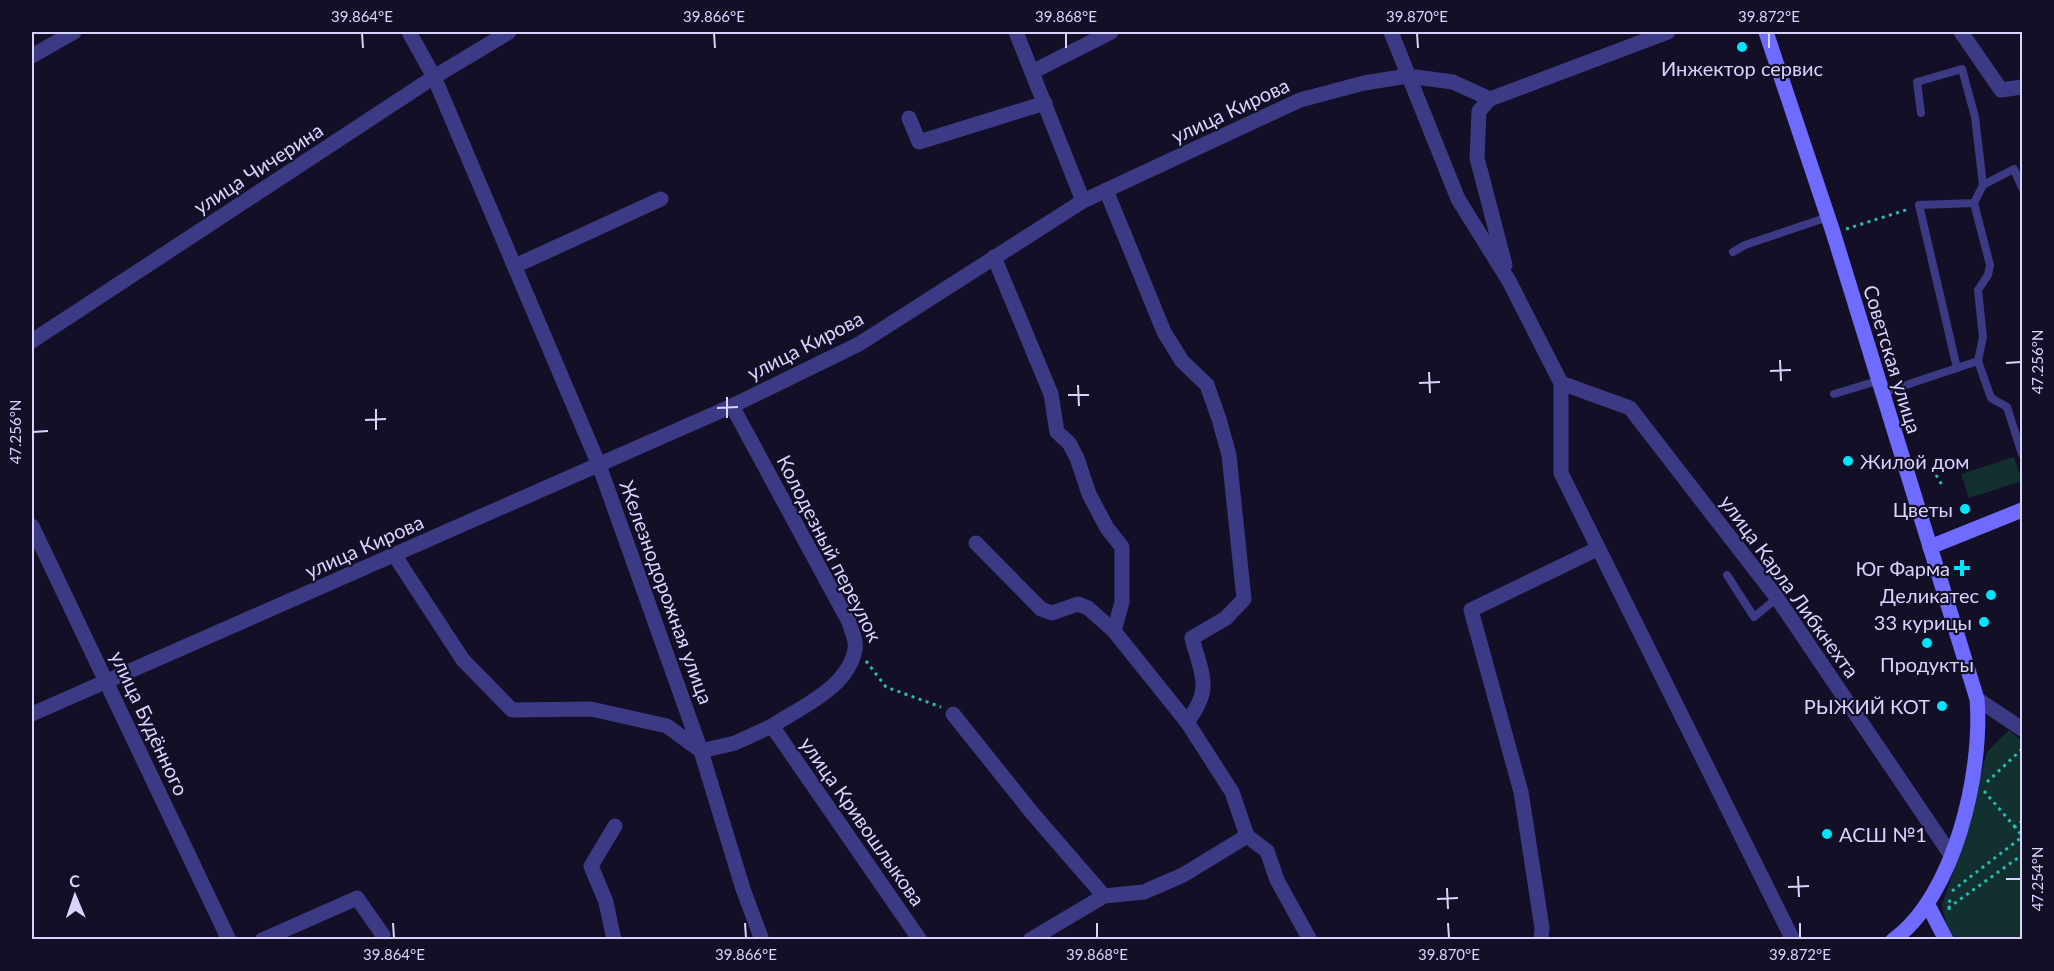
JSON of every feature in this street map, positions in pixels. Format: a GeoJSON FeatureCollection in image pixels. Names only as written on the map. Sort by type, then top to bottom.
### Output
{"type":"FeatureCollection","features":[{"type":"Feature","properties":{"kind":"main road","name":"Советская улица"},"geometry":{"type":"LineString","coordinates":[[1766,32],[1833,232],[1977,699],[1978,744],[1967,799],[1951,855],[1928,904],[1893,939]]}},
{"type":"Feature","properties":{"kind":"main road"},"geometry":{"type":"LineString","coordinates":[[1930,547],[2022,510]]}},
{"type":"Feature","properties":{"kind":"main road"},"geometry":{"type":"LineString","coordinates":[[1928,904],[1946,939]]}},
{"type":"Feature","properties":{"kind":"street"},"geometry":{"type":"LineString","coordinates":[[32,56],[74,32]]}},
{"type":"Feature","properties":{"kind":"street","name":"Железнодорожная улица"},"geometry":{"type":"LineString","coordinates":[[409,32],[434,77],[599,465],[701,751],[743,889],[762,939]]}},
{"type":"Feature","properties":{"kind":"street","name":"улица Чичерина"},"geometry":{"type":"LineString","coordinates":[[32,341],[434,77],[509,32]]}},
{"type":"Feature","properties":{"kind":"street"},"geometry":{"type":"LineString","coordinates":[[1016,32],[1083,201]]}},
{"type":"Feature","properties":{"kind":"street"},"geometry":{"type":"LineString","coordinates":[[1032,72],[1111,32]]}},
{"type":"Feature","properties":{"kind":"street"},"geometry":{"type":"LineString","coordinates":[[1391,32],[1458,199],[1509,281],[1560,383],[1561,473],[1793,939]]}},
{"type":"Feature","properties":{"kind":"street"},"geometry":{"type":"LineString","coordinates":[[1509,281],[1477,158],[1479,111],[1490,99],[1668,32]]}},
{"type":"Feature","properties":{"kind":"street"},"geometry":{"type":"LineString","coordinates":[[1961,32],[2001,90],[2022,87]]}},
{"type":"Feature","properties":{"kind":"street","name":"улица Кирова"},"geometry":{"type":"LineString","coordinates":[[32,714],[732,406],[859,344],[1083,201],[1300,100],[1364,82],[1408,76],[1453,82],[1490,99]]}},
{"type":"Feature","properties":{"kind":"street"},"geometry":{"type":"LineString","coordinates":[[909,118],[919,142],[1045,103]]}},
{"type":"Feature","properties":{"kind":"street"},"geometry":{"type":"LineString","coordinates":[[1106,190],[1164,332],[1182,361],[1207,385],[1229,455],[1244,599],[1226,618],[1192,638],[1204,686],[1201,704],[1187,722]]}},
{"type":"Feature","properties":{"kind":"street"},"geometry":{"type":"LineString","coordinates":[[515,266],[661,199]]}},
{"type":"Feature","properties":{"kind":"street"},"geometry":{"type":"LineString","coordinates":[[994,257],[1051,394],[1057,432],[1069,443],[1077,458],[1089,494],[1107,528],[1122,547],[1122,602],[1114,631]]}},
{"type":"Feature","properties":{"kind":"street","name":"улица Карла Либкнехта"},"geometry":{"type":"LineString","coordinates":[[1560,383],[1630,408],[1777,598],[1951,855]]}},
{"type":"Feature","properties":{"kind":"street","name":"Колодезный переулок"},"geometry":{"type":"LineString","coordinates":[[732,406],[849,622],[856,648]]}},
{"type":"Feature","properties":{"kind":"street","name":"улица Будённого"},"geometry":{"type":"LineString","coordinates":[[32,526],[229,939]]}},
{"type":"Feature","properties":{"kind":"street"},"geometry":{"type":"LineString","coordinates":[[976,543],[1041,609],[1052,613],[1078,604],[1088,608],[1114,631],[1187,722],[1232,792],[1246,836],[1268,851],[1277,880],[1310,939]]}},
{"type":"Feature","properties":{"kind":"street"},"geometry":{"type":"LineString","coordinates":[[1541,939],[1542,928],[1521,792],[1471,610],[1597,549]]}},
{"type":"Feature","properties":{"kind":"street"},"geometry":{"type":"LineString","coordinates":[[395,556],[463,660],[512,710],[591,709],[667,726],[701,751]]}},
{"type":"Feature","properties":{"kind":"street","name":"улица Кривошлыкова"},"geometry":{"type":"LineString","coordinates":[[701,751],[735,743],[772,726],[823,694],[845,674],[856,648]]}},
{"type":"Feature","properties":{"kind":"street"},"geometry":{"type":"LineString","coordinates":[[1977,699],[2022,729]]}},
{"type":"Feature","properties":{"kind":"street"},"geometry":{"type":"LineString","coordinates":[[953,714],[1104,896]]}},
{"type":"Feature","properties":{"kind":"street","name":"улица Кривошлыкова"},"geometry":{"type":"LineString","coordinates":[[772,726],[920,939]]}},
{"type":"Feature","properties":{"kind":"street"},"geometry":{"type":"LineString","coordinates":[[614,939],[606,902],[591,866],[615,826]]}},
{"type":"Feature","properties":{"kind":"street"},"geometry":{"type":"LineString","coordinates":[[1030,939],[1104,896],[1144,892],[1183,874],[1246,836]]}},
{"type":"Feature","properties":{"kind":"street"},"geometry":{"type":"LineString","coordinates":[[262,939],[357,898],[383,935]]}},
{"type":"Feature","properties":{"kind":"lane"},"geometry":{"type":"LineString","coordinates":[[1921,113],[1917,82],[1962,69],[1975,117],[1983,185],[1974,203],[1990,265],[1988,275],[1978,290],[1983,337],[1978,361],[1991,398],[2007,406],[2022,454]]}},
{"type":"Feature","properties":{"kind":"lane"},"geometry":{"type":"LineString","coordinates":[[1983,185],[2014,169],[2022,188]]}},
{"type":"Feature","properties":{"kind":"lane"},"geometry":{"type":"LineString","coordinates":[[1957,368],[1919,205],[1974,203]]}},
{"type":"Feature","properties":{"kind":"lane"},"geometry":{"type":"LineString","coordinates":[[1733,252],[1745,245],[1828,217]]}},
{"type":"Feature","properties":{"kind":"lane"},"geometry":{"type":"LineString","coordinates":[[1834,394],[1879,387],[1978,361]]}},
{"type":"Feature","properties":{"kind":"lane"},"geometry":{"type":"LineString","coordinates":[[1727,575],[1754,616],[1777,598]]}},
{"type":"Feature","properties":{"kind":"path"},"geometry":{"type":"LineString","coordinates":[[1833,232],[1919,205]]}},
{"type":"Feature","properties":{"kind":"path"},"geometry":{"type":"LineString","coordinates":[[1936,475],[1942,485]]}},
{"type":"Feature","properties":{"kind":"path","name":"Колодезный переулок"},"geometry":{"type":"LineString","coordinates":[[856,648],[886,687],[905,696],[930,701],[953,714]]}},
{"type":"Feature","properties":{"kind":"path"},"geometry":{"type":"LineString","coordinates":[[1951,892],[2022,837],[1981,788]]}},
{"type":"Feature","properties":{"kind":"path"},"geometry":{"type":"LineString","coordinates":[[2015,827],[2022,821]]}},
{"type":"Feature","properties":{"kind":"path"},"geometry":{"type":"LineString","coordinates":[[1948,908],[2022,855]]}},
{"type":"Feature","properties":{"kind":"green space"},"geometry":{"type":"Polygon","coordinates":[[[2014,457],[2022,481],[1969,498],[1961,474],[2014,457]]]}},
{"type":"Feature","properties":{"kind":"green space"},"geometry":{"type":"Polygon","coordinates":[[[2009,730],[2022,741],[2022,939],[1953,939],[1947,929],[1942,905],[1959,855],[1987,752],[2009,730]]]}},
{"type":"Feature","properties":{"kind":"place","name":"Инжектор сервис"},"geometry":{"type":"Point","coordinates":[1742,47]}},
{"type":"Feature","properties":{"kind":"place","name":"Жилой дом"},"geometry":{"type":"Point","coordinates":[1848,461]}},
{"type":"Feature","properties":{"kind":"place","name":"Цветы"},"geometry":{"type":"Point","coordinates":[1965,509]}},
{"type":"Feature","properties":{"kind":"place","name":"Юг Фарма"},"geometry":{"type":"Point","coordinates":[1962,568]}},
{"type":"Feature","properties":{"kind":"place","name":"Деликатес"},"geometry":{"type":"Point","coordinates":[1991,595]}},
{"type":"Feature","properties":{"kind":"place","name":"33 курицы"},"geometry":{"type":"Point","coordinates":[1984,622]}},
{"type":"Feature","properties":{"kind":"place","name":"Продукты"},"geometry":{"type":"Point","coordinates":[1927,643]}},
{"type":"Feature","properties":{"kind":"place","name":"РЫЖИЙ КОТ"},"geometry":{"type":"Point","coordinates":[1942,706]}},
{"type":"Feature","properties":{"kind":"place","name":"АСШ №1"},"geometry":{"type":"Point","coordinates":[1827,834]}}]}
